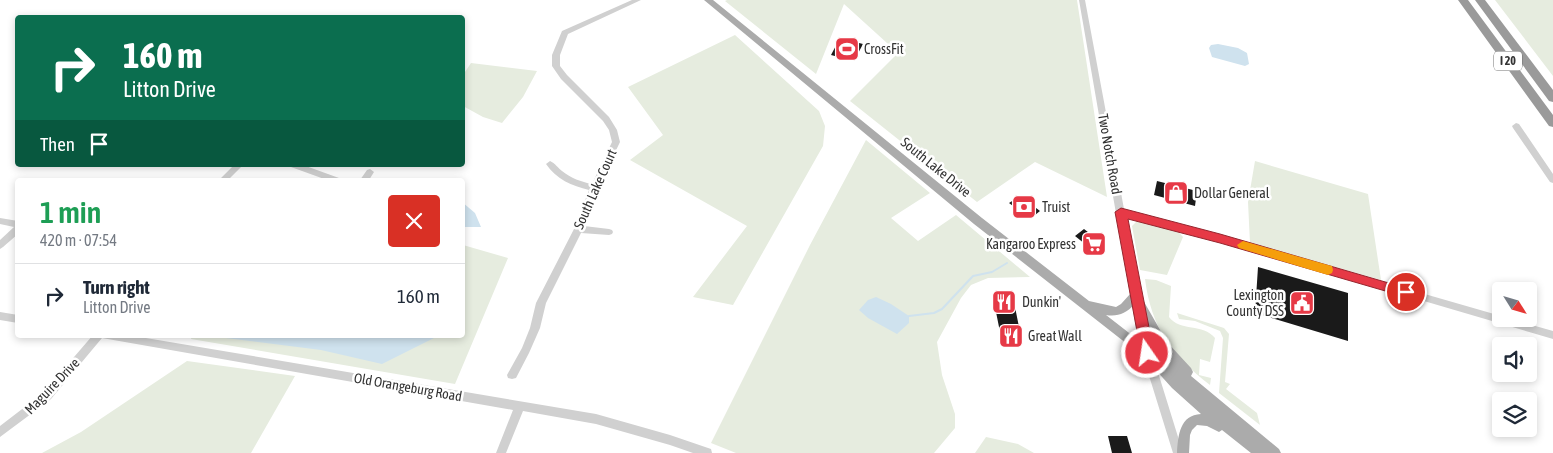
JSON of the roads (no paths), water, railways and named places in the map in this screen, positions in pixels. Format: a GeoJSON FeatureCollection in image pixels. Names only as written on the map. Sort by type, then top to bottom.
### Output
{"type":"FeatureCollection","features":[{"type":"Feature","properties":{"kind":"highway","name":"I 20"},"geometry":{"type":"LineString","coordinates":[[1463,0],[1553,123]]}},
{"type":"Feature","properties":{"kind":"highway","name":"I 20"},"geometry":{"type":"LineString","coordinates":[[1480,0],[1553,98]]}},
{"type":"Feature","properties":{"kind":"main road","name":"South Lake Drive"},"geometry":{"type":"LineString","coordinates":[[708,0],[978,221],[1147,353],[1173,368],[1275,453]]}},
{"type":"Feature","properties":{"kind":"main road"},"geometry":{"type":"LineString","coordinates":[[1080,301],[1105,310],[1118,312],[1128,306],[1135,296],[1163,346],[1202,386],[1212,400]]}},
{"type":"Feature","properties":{"kind":"main road","name":"South Lake Drive"},"geometry":{"type":"LineString","coordinates":[[1147,353],[1168,379],[1260,453]]}},
{"type":"Feature","properties":{"kind":"main road"},"geometry":{"type":"LineString","coordinates":[[1183,453],[1185,428],[1194,420],[1214,423],[1248,443]]}},
{"type":"Feature","properties":{"kind":"street","name":"South Lake Court"},"geometry":{"type":"LineString","coordinates":[[512,375],[526,350],[535,328],[541,303],[578,229],[594,188],[616,142],[613,130],[606,119],[564,77],[556,66],[556,55],[565,33],[638,0]]}},
{"type":"Feature","properties":{"kind":"street","name":"Two Notch Road"},"geometry":{"type":"LineString","coordinates":[[1082,0],[1147,353],[1178,453]]}},
{"type":"Feature","properties":{"kind":"street"},"geometry":{"type":"LineString","coordinates":[[1516,126],[1553,180]]}},
{"type":"Feature","properties":{"kind":"street"},"geometry":{"type":"LineString","coordinates":[[550,164],[562,178],[594,188]]}},
{"type":"Feature","properties":{"kind":"street"},"geometry":{"type":"LineString","coordinates":[[225,178],[237,167]]}},
{"type":"Feature","properties":{"kind":"street"},"geometry":{"type":"LineString","coordinates":[[300,167],[330,178]]}},
{"type":"Feature","properties":{"kind":"street"},"geometry":{"type":"LineString","coordinates":[[366,178],[370,172]]}},
{"type":"Feature","properties":{"kind":"street"},"geometry":{"type":"LineString","coordinates":[[1121,212],[1220,238],[1553,335]]}},
{"type":"Feature","properties":{"kind":"street"},"geometry":{"type":"LineString","coordinates":[[0,221],[15,225]]}},
{"type":"Feature","properties":{"kind":"street"},"geometry":{"type":"LineString","coordinates":[[0,245],[15,229]]}},
{"type":"Feature","properties":{"kind":"street"},"geometry":{"type":"LineString","coordinates":[[578,229],[609,232]]}},
{"type":"Feature","properties":{"kind":"street"},"geometry":{"type":"LineString","coordinates":[[0,316],[15,318]]}},
{"type":"Feature","properties":{"kind":"street","name":"Maguire Drive"},"geometry":{"type":"LineString","coordinates":[[0,432],[47,396],[96,338]]}},
{"type":"Feature","properties":{"kind":"street","name":"Old Orangeburg Road"},"geometry":{"type":"LineString","coordinates":[[122,338],[596,419],[670,440],[707,453]]}},
{"type":"Feature","properties":{"kind":"street"},"geometry":{"type":"LineString","coordinates":[[501,453],[520,406]]}},
{"type":"Feature","properties":{"kind":"water"},"geometry":{"type":"Polygon","coordinates":[[[1218,44],[1238,48],[1247,53],[1249,64],[1245,66],[1212,57],[1209,48],[1211,45],[1218,44]]]}},
{"type":"Feature","properties":{"kind":"water"},"geometry":{"type":"Polygon","coordinates":[[[465,205],[475,213],[481,227],[465,227],[465,205]]]}},
{"type":"Feature","properties":{"kind":"water"},"geometry":{"type":"Polygon","coordinates":[[[876,297],[909,316],[909,323],[897,334],[868,318],[859,310],[868,300],[876,297]]]}},
{"type":"Feature","properties":{"kind":"water"},"geometry":{"type":"Polygon","coordinates":[[[226,338],[434,338],[382,364],[321,350],[226,338]]]}},
{"type":"Feature","properties":{"kind":"waterway"},"geometry":{"type":"LineString","coordinates":[[909,316],[934,313],[942,309],[973,276],[992,272],[1007,263]]}},
{"type":"Feature","properties":{"kind":"place","name":"CrossFit"},"geometry":{"type":"Point","coordinates":[847,49]}},
{"type":"Feature","properties":{"kind":"place","name":"Dollar General"},"geometry":{"type":"Point","coordinates":[1176,193]}},
{"type":"Feature","properties":{"kind":"place","name":"Truist"},"geometry":{"type":"Point","coordinates":[1024,207]}},
{"type":"Feature","properties":{"kind":"place","name":"Kangaroo Express"},"geometry":{"type":"Point","coordinates":[1094,244]}},
{"type":"Feature","properties":{"kind":"place","name":"Dunkin'"},"geometry":{"type":"Point","coordinates":[1004,302]}},
{"type":"Feature","properties":{"kind":"place","name":"Lexington County DSS"},"geometry":{"type":"Point","coordinates":[1302,303]}},
{"type":"Feature","properties":{"kind":"place","name":"Great Wall"},"geometry":{"type":"Point","coordinates":[1011,336]}}]}
